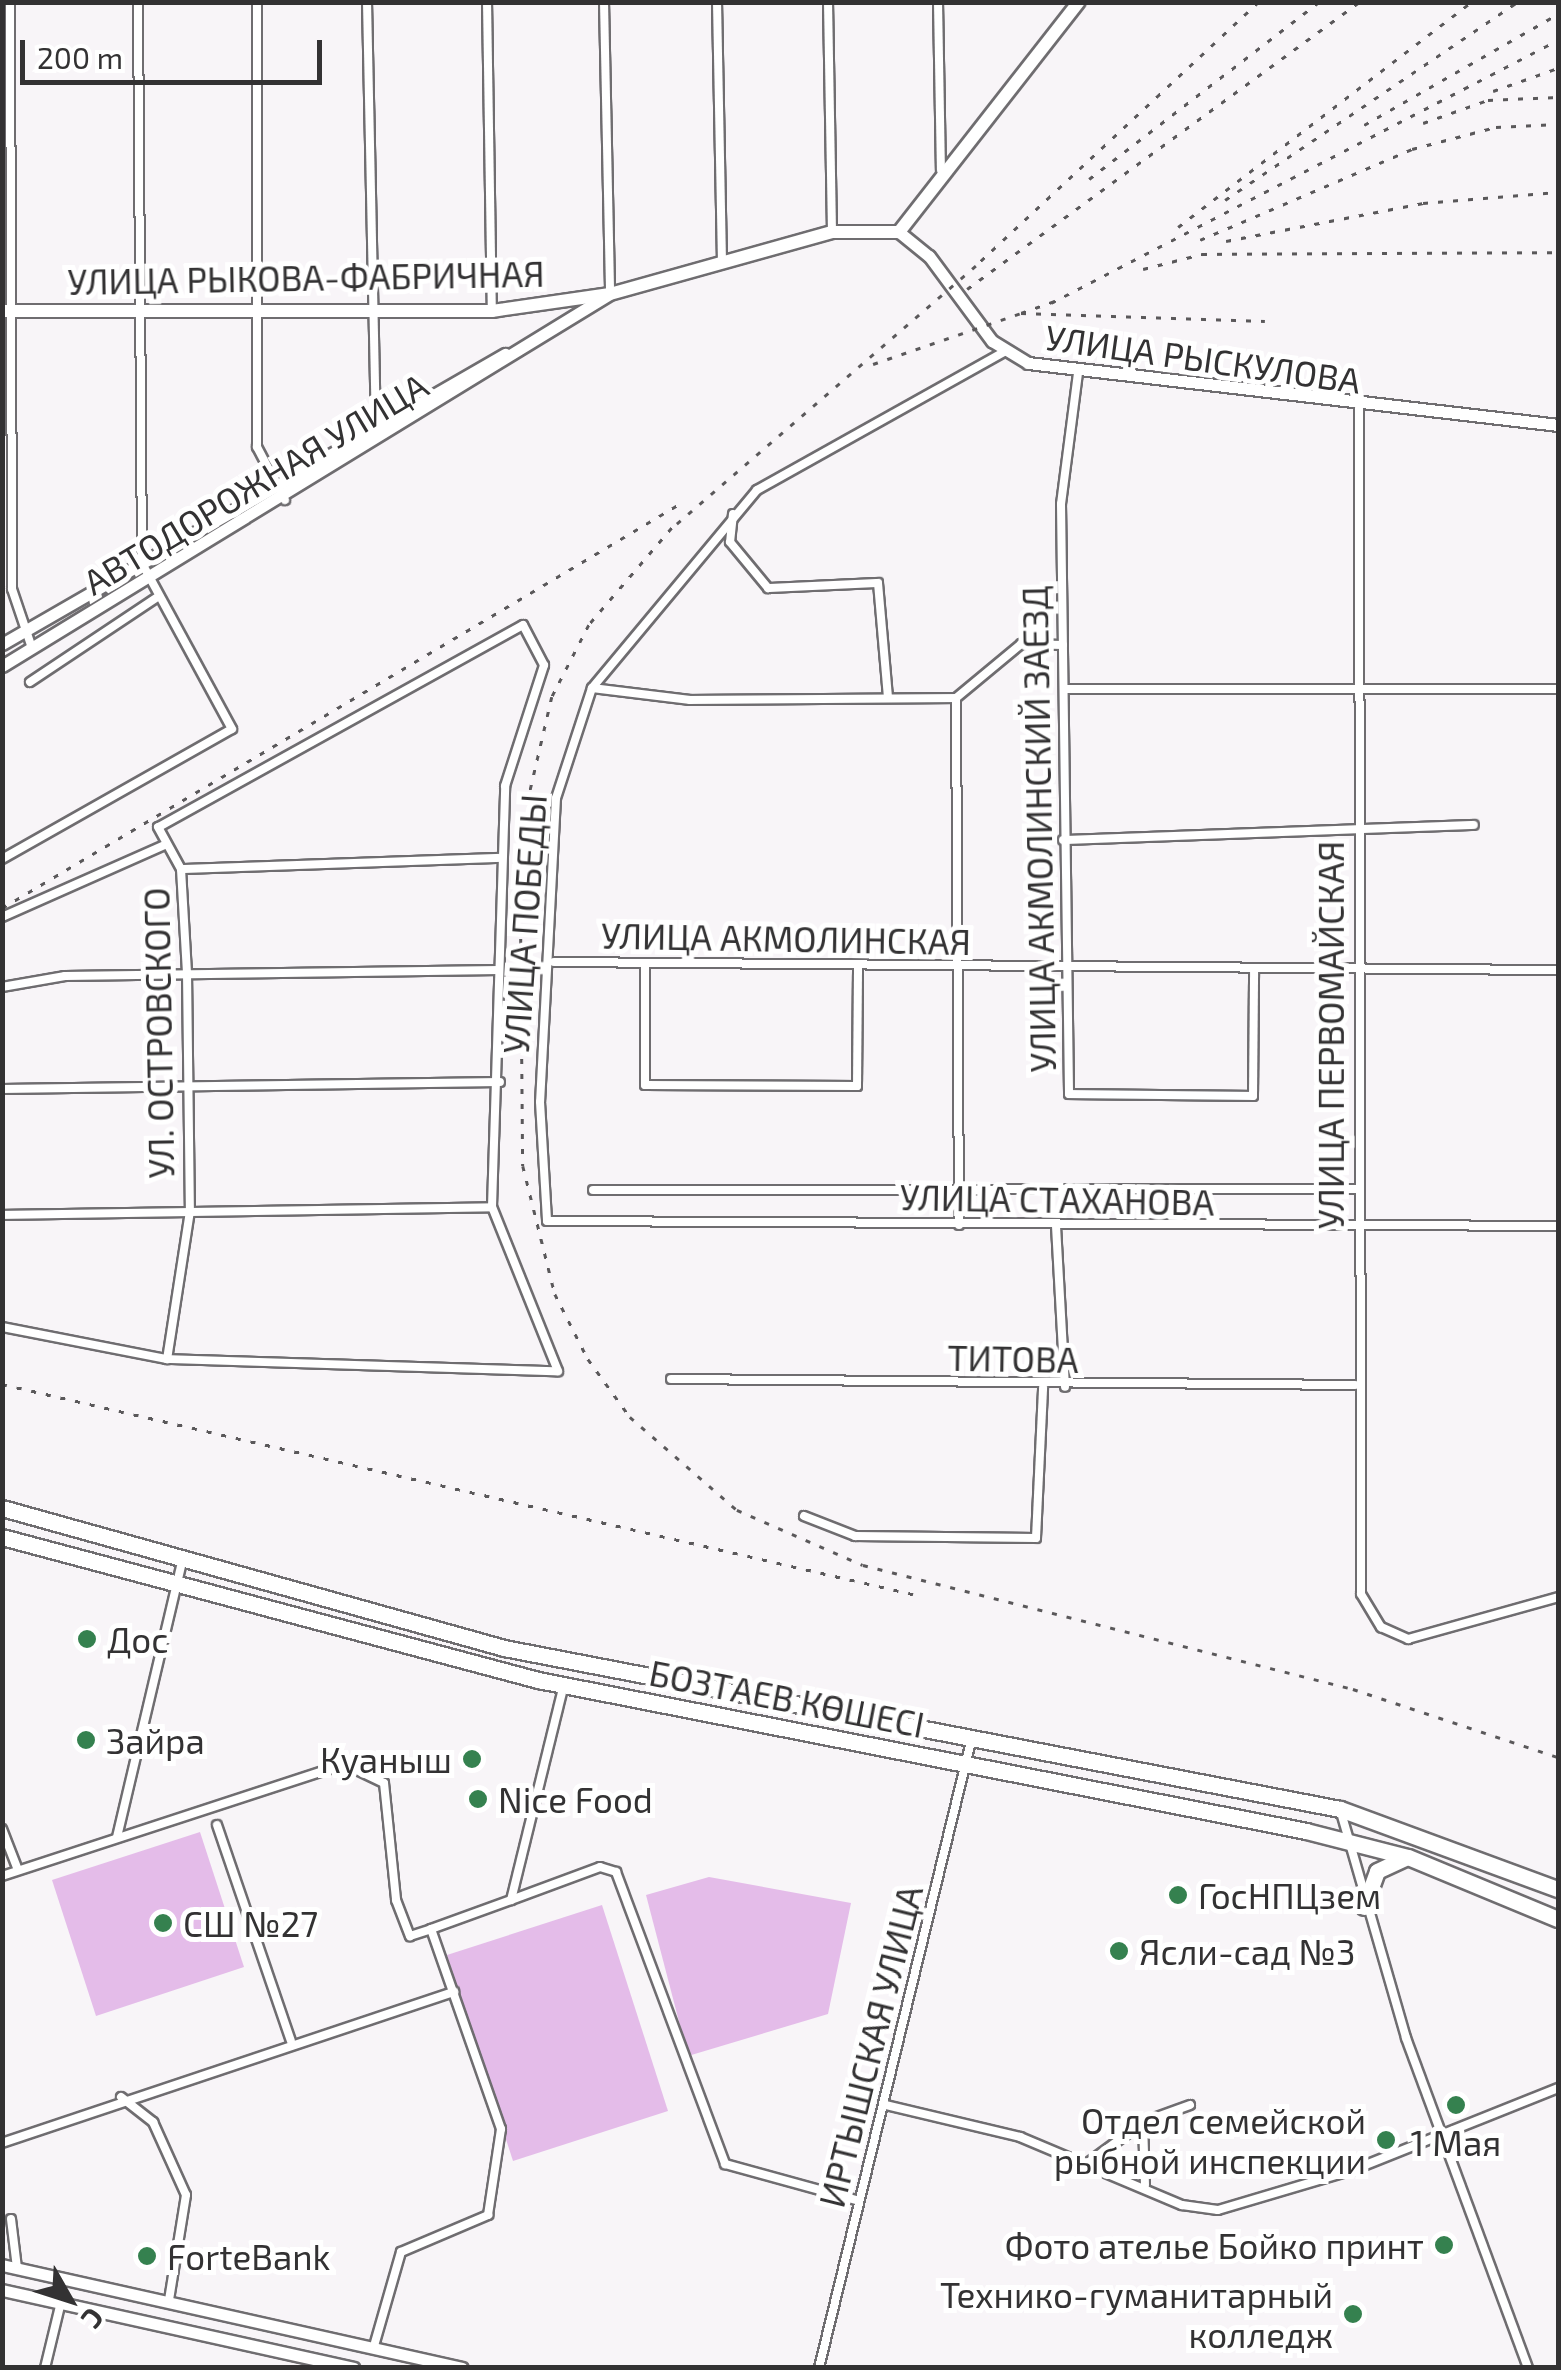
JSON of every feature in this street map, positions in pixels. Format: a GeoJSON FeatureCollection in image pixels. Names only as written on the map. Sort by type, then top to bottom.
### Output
{"type":"FeatureCollection","features":[{"type":"Feature","properties":{"kind":"highway","name":"БОЗТАЕВ КӨШЕСІ"},"geometry":{"type":"LineString","coordinates":[[2,1508],[182,1563],[504,1648],[1340,1809],[1558,1888]]}},
{"type":"Feature","properties":{"kind":"highway","name":"БОЗТАЕВ КӨШЕСІ"},"geometry":{"type":"LineString","coordinates":[[2,1538],[175,1588],[564,1686],[1344,1841],[1408,1857],[1558,1919]]}},
{"type":"Feature","properties":{"kind":"highway"},"geometry":{"type":"LineString","coordinates":[[1364,1907],[1376,1871],[1408,1857]]}},
{"type":"Feature","properties":{"kind":"main road"},"geometry":{"type":"LineString","coordinates":[[899,232],[941,170],[1078,2]]}},
{"type":"Feature","properties":{"kind":"main road","name":"УЛИЦА РЫКОВА-ФАБРИЧНАЯ"},"geometry":{"type":"LineString","coordinates":[[7,311],[492,311],[610,294],[832,232],[899,232]]}},
{"type":"Feature","properties":{"kind":"main road","name":"УЛИЦА РЫСКУЛОВА"},"geometry":{"type":"LineString","coordinates":[[899,232],[929,256],[1004,352],[1078,373],[1360,408],[1558,425]]}},
{"type":"Feature","properties":{"kind":"main road","name":"АВТОДОРОЖНАЯ УЛИЦА"},"geometry":{"type":"LineString","coordinates":[[2,666],[285,500],[610,294]]}},
{"type":"Feature","properties":{"kind":"main road","name":"АВТОДОРОЖНАЯ УЛИЦА"},"geometry":{"type":"LineString","coordinates":[[2,644],[376,423],[532,343]]}},
{"type":"Feature","properties":{"kind":"main road"},"geometry":{"type":"LineString","coordinates":[[2,2265],[462,2368]]}},
{"type":"Feature","properties":{"kind":"main road"},"geometry":{"type":"LineString","coordinates":[[2,2290],[353,2368]]}},
{"type":"Feature","properties":{"kind":"street"},"geometry":{"type":"LineString","coordinates":[[10,2],[7,311],[12,589],[32,648]]}},
{"type":"Feature","properties":{"kind":"street"},"geometry":{"type":"LineString","coordinates":[[2,859],[231,734],[148,583],[142,564],[138,2]]}},
{"type":"Feature","properties":{"kind":"street"},"geometry":{"type":"LineString","coordinates":[[257,2],[257,447],[285,500]]}},
{"type":"Feature","properties":{"kind":"street"},"geometry":{"type":"LineString","coordinates":[[367,2],[376,423]]}},
{"type":"Feature","properties":{"kind":"street"},"geometry":{"type":"LineString","coordinates":[[487,2],[492,311]]}},
{"type":"Feature","properties":{"kind":"street"},"geometry":{"type":"LineString","coordinates":[[604,2],[610,294]]}},
{"type":"Feature","properties":{"kind":"street"},"geometry":{"type":"LineString","coordinates":[[717,2],[722,262]]}},
{"type":"Feature","properties":{"kind":"street"},"geometry":{"type":"LineString","coordinates":[[828,2],[832,232]]}},
{"type":"Feature","properties":{"kind":"street"},"geometry":{"type":"LineString","coordinates":[[938,2],[941,170]]}},
{"type":"Feature","properties":{"kind":"street","name":"УЛИЦА ПОБЕДЫ"},"geometry":{"type":"LineString","coordinates":[[555,1222],[546,1218],[540,1102],[554,962],[556,798],[592,688],[756,490],[1004,352]]}},
{"type":"Feature","properties":{"kind":"street","name":"УЛИЦА АКМОЛИНСКИЙ ЗАЕЗД"},"geometry":{"type":"LineString","coordinates":[[1078,373],[1061,504],[1069,1094],[1253,1096],[1254,970]]}},
{"type":"Feature","properties":{"kind":"street","name":"УЛИЦА ПЕРВОМАЙСКАЯ"},"geometry":{"type":"LineString","coordinates":[[1360,408],[1362,689],[1356,964],[1360,1189],[1355,1386],[1361,1594],[1381,1627],[1408,1639],[1558,1597]]}},
{"type":"Feature","properties":{"kind":"street"},"geometry":{"type":"LineString","coordinates":[[733,514],[730,542],[768,588],[878,583],[888,697]]}},
{"type":"Feature","properties":{"kind":"street"},"geometry":{"type":"LineString","coordinates":[[178,541],[188,558]]}},
{"type":"Feature","properties":{"kind":"street"},"geometry":{"type":"LineString","coordinates":[[30,682],[156,598]]}},
{"type":"Feature","properties":{"kind":"street","name":"УЛИЦА ПОБЕДЫ"},"geometry":{"type":"LineString","coordinates":[[166,1359],[558,1371],[492,1207],[500,1082],[499,858],[505,786],[544,665],[522,625]]}},
{"type":"Feature","properties":{"kind":"street","name":"УЛ. ОСТРОВСКОГО"},"geometry":{"type":"LineString","coordinates":[[166,1359],[190,1211],[188,973],[181,868],[158,827],[522,625]]}},
{"type":"Feature","properties":{"kind":"street"},"geometry":{"type":"LineString","coordinates":[[592,688],[690,700],[956,698],[1021,644],[1063,645]]}},
{"type":"Feature","properties":{"kind":"street"},"geometry":{"type":"LineString","coordinates":[[1064,689],[1558,690]]}},
{"type":"Feature","properties":{"kind":"street"},"geometry":{"type":"LineString","coordinates":[[956,698],[959,1225]]}},
{"type":"Feature","properties":{"kind":"street"},"geometry":{"type":"LineString","coordinates":[[1064,840],[1474,825]]}},
{"type":"Feature","properties":{"kind":"street"},"geometry":{"type":"LineString","coordinates":[[2,917],[167,844]]}},
{"type":"Feature","properties":{"kind":"street"},"geometry":{"type":"LineString","coordinates":[[181,868],[499,858]]}},
{"type":"Feature","properties":{"kind":"street","name":"УЛИЦА АКМОЛИНСКАЯ"},"geometry":{"type":"LineString","coordinates":[[554,962],[1254,970],[1356,964],[1558,970]]}},
{"type":"Feature","properties":{"kind":"street"},"geometry":{"type":"LineString","coordinates":[[645,966],[645,1085],[664,1086],[857,1086],[858,968]]}},
{"type":"Feature","properties":{"kind":"street"},"geometry":{"type":"LineString","coordinates":[[2,987],[188,973],[499,970]]}},
{"type":"Feature","properties":{"kind":"street"},"geometry":{"type":"LineString","coordinates":[[2,1090],[500,1082]]}},
{"type":"Feature","properties":{"kind":"street"},"geometry":{"type":"LineString","coordinates":[[593,1190],[1360,1189]]}},
{"type":"Feature","properties":{"kind":"street"},"geometry":{"type":"LineString","coordinates":[[2,1215],[492,1207]]}},
{"type":"Feature","properties":{"kind":"street","name":"УЛИЦА СТАХАНОВА"},"geometry":{"type":"LineString","coordinates":[[555,1222],[1357,1230],[1558,1226]]}},
{"type":"Feature","properties":{"kind":"street"},"geometry":{"type":"LineString","coordinates":[[1056,1226],[1065,1387]]}},
{"type":"Feature","properties":{"kind":"street"},"geometry":{"type":"LineString","coordinates":[[2,1327],[166,1359]]}},
{"type":"Feature","properties":{"kind":"street","name":"ТИТОВА"},"geometry":{"type":"LineString","coordinates":[[671,1379],[1043,1387],[1355,1386]]}},
{"type":"Feature","properties":{"kind":"street"},"geometry":{"type":"LineString","coordinates":[[804,1516],[855,1536],[1036,1538],[1043,1387]]}},
{"type":"Feature","properties":{"kind":"street"},"geometry":{"type":"LineString","coordinates":[[117,1837],[182,1563]]}},
{"type":"Feature","properties":{"kind":"street"},"geometry":{"type":"LineString","coordinates":[[512,1900],[564,1686]]}},
{"type":"Feature","properties":{"kind":"street","name":"ИРТЫШСКАЯ УЛИЦА"},"geometry":{"type":"LineString","coordinates":[[819,2368],[886,2105],[972,1737]]}},
{"type":"Feature","properties":{"kind":"street"},"geometry":{"type":"LineString","coordinates":[[2,1876],[326,1764],[361,1766],[390,1799],[391,1877],[410,1936],[600,1867],[616,1872],[725,2164],[859,2200]]}},
{"type":"Feature","properties":{"kind":"street"},"geometry":{"type":"LineString","coordinates":[[1340,1809],[1344,1841],[1364,1907],[1442,2136],[1528,2368]]}},
{"type":"Feature","properties":{"kind":"street"},"geometry":{"type":"LineString","coordinates":[[217,1825],[291,2041]]}},
{"type":"Feature","properties":{"kind":"street"},"geometry":{"type":"LineString","coordinates":[[2,1829],[18,1870]]}},
{"type":"Feature","properties":{"kind":"street"},"geometry":{"type":"LineString","coordinates":[[374,2346],[400,2252],[488,2216],[487,2176],[502,2130],[431,1929]]}},
{"type":"Feature","properties":{"kind":"street"},"geometry":{"type":"LineString","coordinates":[[2,2142],[121,2096],[454,1992]]}},
{"type":"Feature","properties":{"kind":"street"},"geometry":{"type":"LineString","coordinates":[[886,2105],[1020,2136],[1085,2165],[1218,2210],[1442,2136],[1558,2088]]}},
{"type":"Feature","properties":{"kind":"street"},"geometry":{"type":"LineString","coordinates":[[121,2096],[153,2122],[186,2194],[168,2300]]}},
{"type":"Feature","properties":{"kind":"street"},"geometry":{"type":"LineString","coordinates":[[1085,2165],[1143,2122],[1190,2105]]}},
{"type":"Feature","properties":{"kind":"street"},"geometry":{"type":"LineString","coordinates":[[1143,2122],[1144,2186]]}},
{"type":"Feature","properties":{"kind":"street"},"geometry":{"type":"LineString","coordinates":[[11,2219],[17,2268]]}},
{"type":"Feature","properties":{"kind":"street"},"geometry":{"type":"LineString","coordinates":[[45,2368],[61,2302]]}},
{"type":"Feature","properties":{"kind":"street"},"geometry":{"type":"LineString","coordinates":[[279,2368],[282,2352]]}},
{"type":"Feature","properties":{"kind":"shaded area"},"geometry":{"type":"Polygon","coordinates":[[[200,1832],[244,1967],[96,2016],[52,1880],[200,1832]]]}},
{"type":"Feature","properties":{"kind":"shaded area"},"geometry":{"type":"Polygon","coordinates":[[[709,1877],[851,1903],[828,2014],[688,2056],[646,1895],[709,1877]]]}},
{"type":"Feature","properties":{"kind":"shaded area"},"geometry":{"type":"Polygon","coordinates":[[[602,1905],[668,2111],[513,2161],[447,1955],[602,1905]]]}},
{"type":"Feature","properties":{"kind":"railway"},"geometry":{"type":"LineString","coordinates":[[1259,2],[976,266],[672,528],[589,625],[552,697],[520,834],[523,1166],[555,1294],[588,1359],[630,1417],[737,1510],[863,1565],[1353,1689],[1558,1757]]}},
{"type":"Feature","properties":{"kind":"railway"},"geometry":{"type":"LineString","coordinates":[[1089,179],[1319,2]]}},
{"type":"Feature","properties":{"kind":"railway"},"geometry":{"type":"LineString","coordinates":[[967,289],[1359,2]]}},
{"type":"Feature","properties":{"kind":"railway"},"geometry":{"type":"LineString","coordinates":[[1178,227],[1471,2]]}},
{"type":"Feature","properties":{"kind":"railway"},"geometry":{"type":"LineString","coordinates":[[1225,200],[1517,2]]}},
{"type":"Feature","properties":{"kind":"railway"},"geometry":{"type":"LineString","coordinates":[[1364,125],[1558,14]]}},
{"type":"Feature","properties":{"kind":"railway"},"geometry":{"type":"LineString","coordinates":[[1051,303],[1558,40]]}},
{"type":"Feature","properties":{"kind":"railway"},"geometry":{"type":"LineString","coordinates":[[1493,91],[1558,68]]}},
{"type":"Feature","properties":{"kind":"railway"},"geometry":{"type":"LineString","coordinates":[[1423,123],[1488,100],[1558,97]]}},
{"type":"Feature","properties":{"kind":"railway"},"geometry":{"type":"LineString","coordinates":[[1200,240],[1412,149],[1496,127],[1558,124]]}},
{"type":"Feature","properties":{"kind":"railway"},"geometry":{"type":"LineString","coordinates":[[1226,241],[1423,203],[1558,192]]}},
{"type":"Feature","properties":{"kind":"railway"},"geometry":{"type":"LineString","coordinates":[[1143,269],[1202,254],[1558,252]]}},
{"type":"Feature","properties":{"kind":"railway"},"geometry":{"type":"LineString","coordinates":[[1021,313],[1063,298]]}},
{"type":"Feature","properties":{"kind":"railway"},"geometry":{"type":"LineString","coordinates":[[873,364],[1021,313],[1265,321]]}},
{"type":"Feature","properties":{"kind":"railway"},"geometry":{"type":"LineString","coordinates":[[2,908],[681,503]]}},
{"type":"Feature","properties":{"kind":"railway"},"geometry":{"type":"LineString","coordinates":[[2,1384],[917,1595]]}},
{"type":"Feature","properties":{"kind":"place","name":"Дос"},"geometry":{"type":"Point","coordinates":[87,1639]}},
{"type":"Feature","properties":{"kind":"place","name":"Зайра"},"geometry":{"type":"Point","coordinates":[86,1740]}},
{"type":"Feature","properties":{"kind":"place","name":"Куаныш"},"geometry":{"type":"Point","coordinates":[472,1759]}},
{"type":"Feature","properties":{"kind":"place","name":"Nice Food"},"geometry":{"type":"Point","coordinates":[478,1799]}},
{"type":"Feature","properties":{"kind":"place","name":"ГосНПЦзем"},"geometry":{"type":"Point","coordinates":[1178,1895]}},
{"type":"Feature","properties":{"kind":"place","name":"СШ №27"},"geometry":{"type":"Point","coordinates":[163,1923]}},
{"type":"Feature","properties":{"kind":"place","name":"Ясли-сад №3"},"geometry":{"type":"Point","coordinates":[1119,1951]}},
{"type":"Feature","properties":{"kind":"place","name":"1 Мая"},"geometry":{"type":"Point","coordinates":[1456,2105]}},
{"type":"Feature","properties":{"kind":"place","name":"Отдел семейской рыбной инспекции"},"geometry":{"type":"Point","coordinates":[1386,2140]}},
{"type":"Feature","properties":{"kind":"place","name":"Фото ателье Бойко принт"},"geometry":{"type":"Point","coordinates":[1444,2245]}},
{"type":"Feature","properties":{"kind":"place","name":"ForteBank"},"geometry":{"type":"Point","coordinates":[147,2256]}},
{"type":"Feature","properties":{"kind":"place","name":"Технико-гуманитарный колледж"},"geometry":{"type":"Point","coordinates":[1353,2314]}}]}
